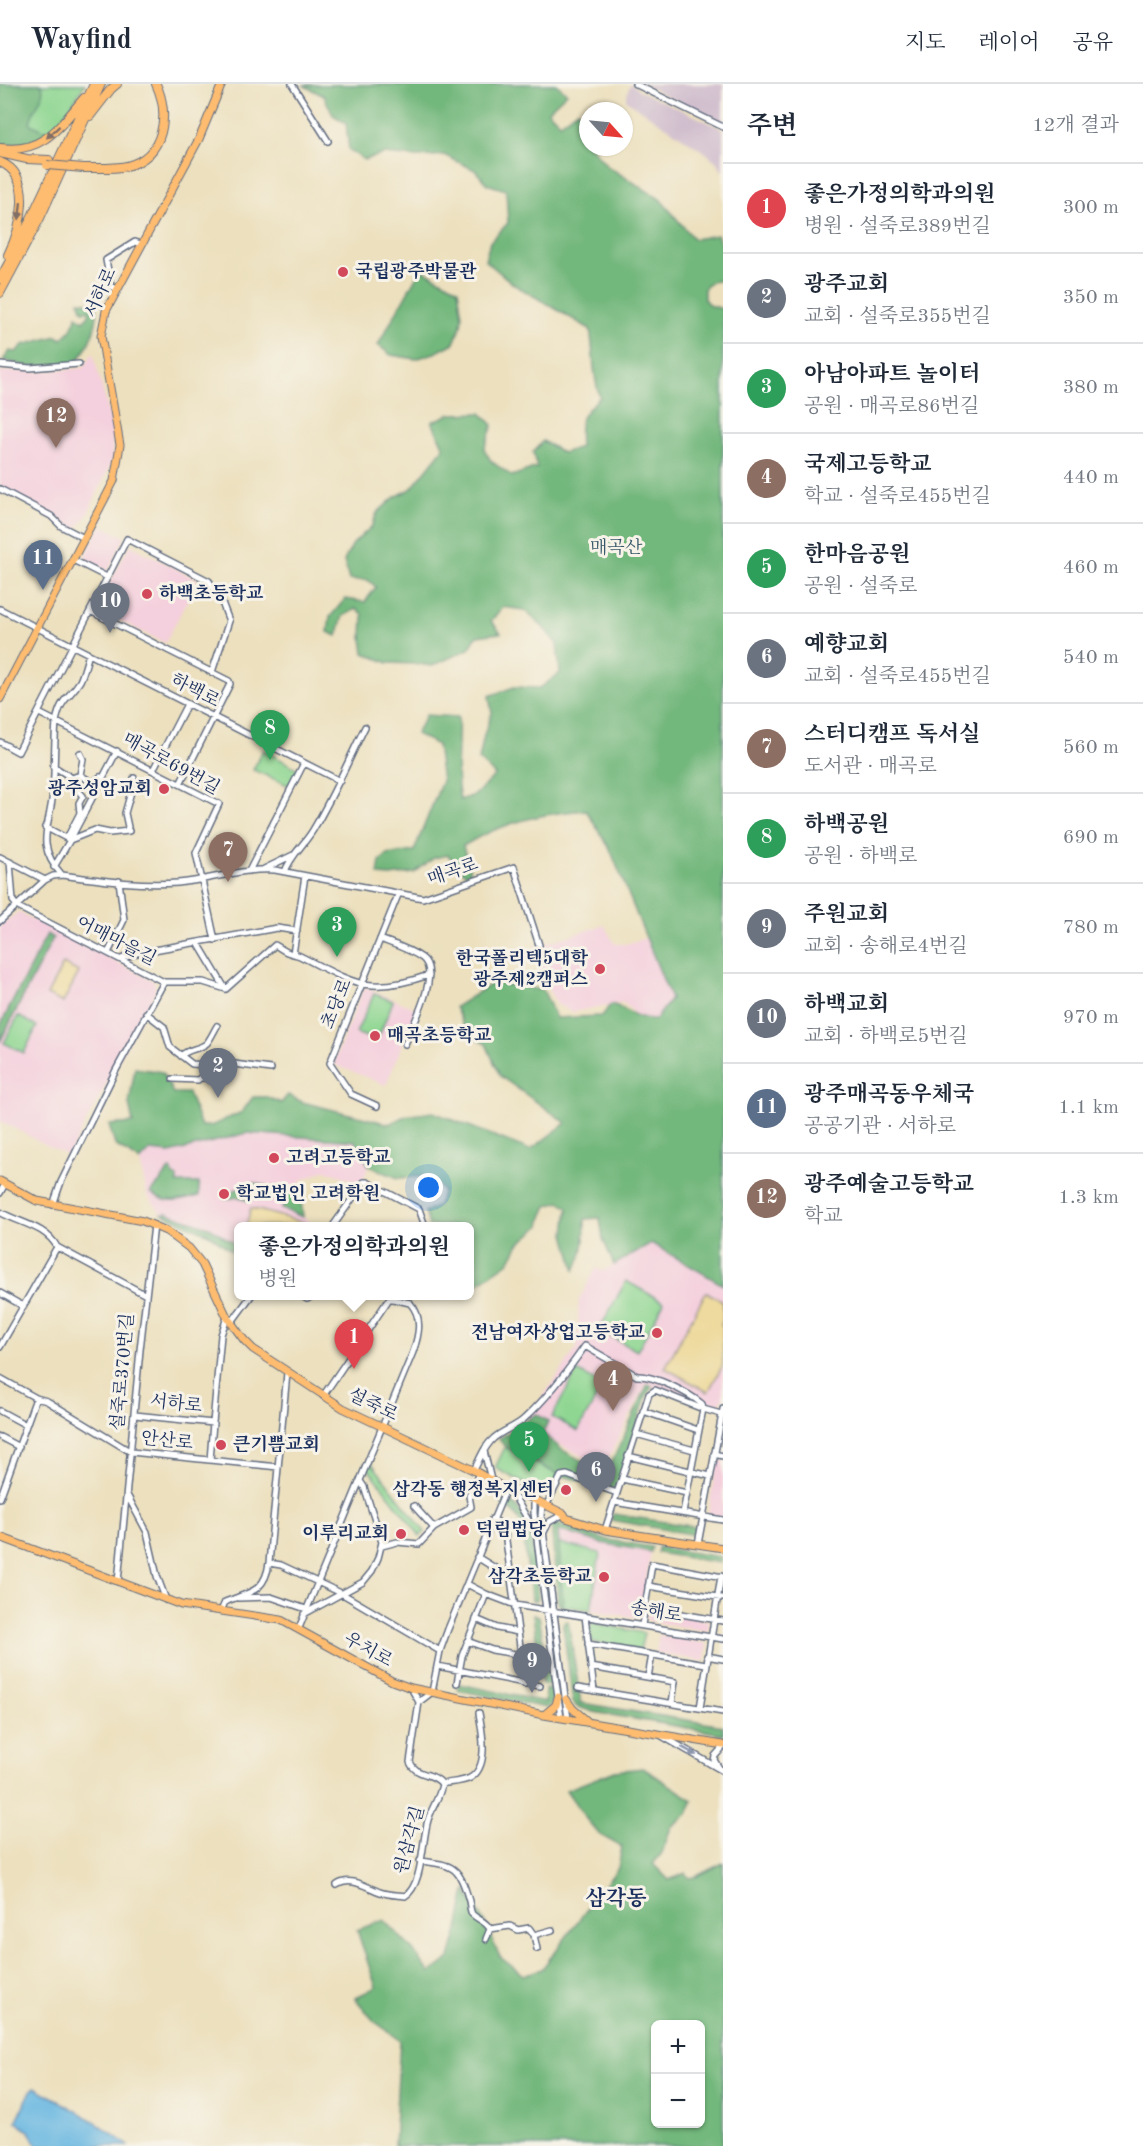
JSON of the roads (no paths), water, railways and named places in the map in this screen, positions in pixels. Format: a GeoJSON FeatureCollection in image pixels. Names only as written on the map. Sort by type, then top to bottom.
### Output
{"type":"FeatureCollection","features":[{"type":"Feature","properties":{"kind":"highway"},"geometry":{"type":"LineString","coordinates":[[0,293],[35,228],[101,84]]}},
{"type":"Feature","properties":{"kind":"highway"},"geometry":{"type":"LineString","coordinates":[[79,131],[117,84]]}},
{"type":"Feature","properties":{"kind":"highway"},"geometry":{"type":"LineString","coordinates":[[85,165],[128,160],[140,155],[154,140],[160,123],[161,108],[157,95],[147,84]]}},
{"type":"Feature","properties":{"kind":"highway"},"geometry":{"type":"LineString","coordinates":[[0,158],[85,165],[127,165],[138,161],[153,147],[162,130],[165,109],[156,84]]}},
{"type":"Feature","properties":{"kind":"highway"},"geometry":{"type":"LineString","coordinates":[[0,148],[19,149],[44,141],[93,86]]}},
{"type":"Feature","properties":{"kind":"highway"},"geometry":{"type":"LineString","coordinates":[[0,279],[18,246],[93,86]]}},
{"type":"Feature","properties":{"kind":"highway"},"geometry":{"type":"LineString","coordinates":[[0,158],[15,173],[21,185],[22,200],[18,231],[0,271]]}},
{"type":"Feature","properties":{"kind":"main road","name":"서하로"},"geometry":{"type":"LineString","coordinates":[[0,699],[114,481],[120,445],[101,336],[103,318],[199,139],[222,84]]}},
{"type":"Feature","properties":{"kind":"main road","name":"설죽로"},"geometry":{"type":"LineString","coordinates":[[3,1183],[30,1198],[154,1225],[176,1238],[195,1255],[206,1270],[229,1320],[253,1349],[343,1408],[477,1472],[491,1482],[564,1514],[566,1518],[605,1530],[723,1548]]}},
{"type":"Feature","properties":{"kind":"main road","name":"우치로"},"geometry":{"type":"LineString","coordinates":[[0,1537],[188,1608],[274,1618],[299,1628],[392,1681],[411,1688],[544,1715],[723,1746]]}},
{"type":"Feature","properties":{"kind":"main road"},"geometry":{"type":"LineString","coordinates":[[544,1715],[562,1698],[578,1715],[589,1722]]}},
{"type":"Feature","properties":{"kind":"street"},"geometry":{"type":"LineString","coordinates":[[292,84],[328,141]]}},
{"type":"Feature","properties":{"kind":"street"},"geometry":{"type":"LineString","coordinates":[[635,84],[723,127]]}},
{"type":"Feature","properties":{"kind":"street"},"geometry":{"type":"LineString","coordinates":[[117,290],[111,286],[106,260],[135,242],[141,244]]}},
{"type":"Feature","properties":{"kind":"street"},"geometry":{"type":"LineString","coordinates":[[0,365],[30,368],[79,364]]}},
{"type":"Feature","properties":{"kind":"street"},"geometry":{"type":"LineString","coordinates":[[0,489],[51,516],[61,526],[84,538]]}},
{"type":"Feature","properties":{"kind":"street"},"geometry":{"type":"LineString","coordinates":[[0,742],[18,752],[127,539],[209,581],[221,600],[229,621],[212,672]]}},
{"type":"Feature","properties":{"kind":"street"},"geometry":{"type":"LineString","coordinates":[[73,560],[108,577]]}},
{"type":"Feature","properties":{"kind":"street","name":"하백로"},"geometry":{"type":"LineString","coordinates":[[0,609],[340,781]]}},
{"type":"Feature","properties":{"kind":"street"},"geometry":{"type":"LineString","coordinates":[[90,611],[230,683],[180,784]]}},
{"type":"Feature","properties":{"kind":"street"},"geometry":{"type":"LineString","coordinates":[[62,875],[54,867],[45,846],[45,827],[51,803],[56,722],[63,700],[81,679],[88,654]]}},
{"type":"Feature","properties":{"kind":"street"},"geometry":{"type":"LineString","coordinates":[[153,770],[187,704]]}},
{"type":"Feature","properties":{"kind":"street","name":"매곡로69번길"},"geometry":{"type":"LineString","coordinates":[[39,713],[219,804],[196,853],[202,880]]}},
{"type":"Feature","properties":{"kind":"street","name":"매곡로"},"geometry":{"type":"LineString","coordinates":[[285,872],[313,830],[340,781],[365,727]]}},
{"type":"Feature","properties":{"kind":"street"},"geometry":{"type":"LineString","coordinates":[[54,867],[117,751]]}},
{"type":"Feature","properties":{"kind":"street"},"geometry":{"type":"LineString","coordinates":[[80,753],[83,759],[80,776]]}},
{"type":"Feature","properties":{"kind":"street"},"geometry":{"type":"LineString","coordinates":[[249,871],[303,763]]}},
{"type":"Feature","properties":{"kind":"street"},"geometry":{"type":"LineString","coordinates":[[53,766],[72,778],[80,776],[93,783],[100,777]]}},
{"type":"Feature","properties":{"kind":"street"},"geometry":{"type":"LineString","coordinates":[[69,839],[80,813],[79,803],[83,796],[73,785],[72,778]]}},
{"type":"Feature","properties":{"kind":"street"},"geometry":{"type":"LineString","coordinates":[[45,827],[69,839],[95,830],[110,833],[127,831],[125,813],[134,778]]}},
{"type":"Feature","properties":{"kind":"street","name":"매곡로"},"geometry":{"type":"LineString","coordinates":[[264,869],[295,854]]}},
{"type":"Feature","properties":{"kind":"street"},"geometry":{"type":"LineString","coordinates":[[0,857],[45,880],[0,921]]}},
{"type":"Feature","properties":{"kind":"street"},"geometry":{"type":"LineString","coordinates":[[10,862],[13,901],[18,907]]}},
{"type":"Feature","properties":{"kind":"street","name":"매곡로"},"geometry":{"type":"LineString","coordinates":[[45,880],[62,875],[169,883],[202,880],[264,869],[418,898],[430,897],[514,867],[539,945]]}},
{"type":"Feature","properties":{"kind":"street"},"geometry":{"type":"LineString","coordinates":[[292,954],[305,876]]}},
{"type":"Feature","properties":{"kind":"street"},"geometry":{"type":"LineString","coordinates":[[202,880],[215,940]]}},
{"type":"Feature","properties":{"kind":"street"},"geometry":{"type":"LineString","coordinates":[[108,953],[124,920],[119,881]]}},
{"type":"Feature","properties":{"kind":"street","name":"초당로"},"geometry":{"type":"LineString","coordinates":[[377,1107],[351,1094],[330,1063],[398,895]]}},
{"type":"Feature","properties":{"kind":"street","name":"어매마을길"},"geometry":{"type":"LineString","coordinates":[[18,907],[164,982],[203,982],[226,989]]}},
{"type":"Feature","properties":{"kind":"street"},"geometry":{"type":"LineString","coordinates":[[121,959],[137,953],[277,928],[297,932]]}},
{"type":"Feature","properties":{"kind":"street"},"geometry":{"type":"LineString","coordinates":[[380,939],[422,957],[427,964],[428,987],[405,1044]]}},
{"type":"Feature","properties":{"kind":"street"},"geometry":{"type":"LineString","coordinates":[[198,943],[226,989],[274,945],[326,971],[362,984],[398,985],[429,975]]}},
{"type":"Feature","properties":{"kind":"street"},"geometry":{"type":"LineString","coordinates":[[53,1204],[61,1182],[146,1013],[164,982]]}},
{"type":"Feature","properties":{"kind":"street"},"geometry":{"type":"LineString","coordinates":[[146,1013],[164,1027],[170,1047],[192,1064],[223,1066],[227,1063],[256,1065],[258,1068],[271,1069]]}},
{"type":"Feature","properties":{"kind":"street"},"geometry":{"type":"LineString","coordinates":[[181,1056],[184,1052],[201,1047],[208,1042],[217,1026]]}},
{"type":"Feature","properties":{"kind":"street"},"geometry":{"type":"LineString","coordinates":[[173,1079],[215,1078],[221,1073],[223,1066]]}},
{"type":"Feature","properties":{"kind":"street"},"geometry":{"type":"LineString","coordinates":[[336,1222],[364,1182],[419,1209],[423,1222]]}},
{"type":"Feature","properties":{"kind":"street"},"geometry":{"type":"LineString","coordinates":[[0,1193],[3,1183]]}},
{"type":"Feature","properties":{"kind":"street","name":"설죽로370번길"},"geometry":{"type":"LineString","coordinates":[[0,1212],[32,1226],[50,1237],[57,1246],[146,1295]]}},
{"type":"Feature","properties":{"kind":"street","name":"설죽로370번길"},"geometry":{"type":"LineString","coordinates":[[118,1582],[154,1225]]}},
{"type":"Feature","properties":{"kind":"street"},"geometry":{"type":"LineString","coordinates":[[0,1347],[57,1246]]}},
{"type":"Feature","properties":{"kind":"street"},"geometry":{"type":"LineString","coordinates":[[0,1293],[23,1306]]}},
{"type":"Feature","properties":{"kind":"street"},"geometry":{"type":"LineString","coordinates":[[213,1423],[221,1335],[229,1320],[247,1300]]}},
{"type":"Feature","properties":{"kind":"street"},"geometry":{"type":"LineString","coordinates":[[323,1396],[388,1300]]}},
{"type":"Feature","properties":{"kind":"street"},"geometry":{"type":"LineString","coordinates":[[299,1628],[416,1343],[418,1314],[410,1303],[394,1300]]}},
{"type":"Feature","properties":{"kind":"street"},"geometry":{"type":"LineString","coordinates":[[382,1546],[397,1542],[419,1544],[434,1528],[471,1507],[469,1496],[484,1451],[494,1438],[523,1420],[546,1396],[585,1346],[637,1376],[644,1375],[693,1397],[702,1404],[703,1409],[683,1513]]}},
{"type":"Feature","properties":{"kind":"street"},"geometry":{"type":"LineString","coordinates":[[221,1611],[225,1602],[261,1586],[267,1575],[287,1373]]}},
{"type":"Feature","properties":{"kind":"street","name":"안산로"},"geometry":{"type":"LineString","coordinates":[[0,1378],[36,1398],[47,1401],[131,1452],[278,1467]]}},
{"type":"Feature","properties":{"kind":"street"},"geometry":{"type":"LineString","coordinates":[[605,1530],[649,1394],[655,1390],[703,1409],[722,1411],[698,1544]]}},
{"type":"Feature","properties":{"kind":"street"},"geometry":{"type":"LineString","coordinates":[[0,1498],[2,1485],[19,1447],[36,1398]]}},
{"type":"Feature","properties":{"kind":"street"},"geometry":{"type":"LineString","coordinates":[[0,1411],[26,1425]]}},
{"type":"Feature","properties":{"kind":"street"},"geometry":{"type":"LineString","coordinates":[[643,1411],[698,1430]]}},
{"type":"Feature","properties":{"kind":"street","name":"서하로"},"geometry":{"type":"LineString","coordinates":[[135,1415],[213,1423],[210,1460]]}},
{"type":"Feature","properties":{"kind":"street"},"geometry":{"type":"LineString","coordinates":[[636,1434],[694,1450]]}},
{"type":"Feature","properties":{"kind":"street"},"geometry":{"type":"LineString","coordinates":[[0,1437],[19,1447]]}},
{"type":"Feature","properties":{"kind":"street"},"geometry":{"type":"LineString","coordinates":[[484,1451],[491,1482]]}},
{"type":"Feature","properties":{"kind":"street"},"geometry":{"type":"LineString","coordinates":[[714,1454],[723,1456]]}},
{"type":"Feature","properties":{"kind":"street"},"geometry":{"type":"LineString","coordinates":[[628,1456],[710,1476]]}},
{"type":"Feature","properties":{"kind":"street"},"geometry":{"type":"LineString","coordinates":[[562,1698],[554,1612],[541,1515],[544,1505],[561,1476],[567,1475],[617,1493]]}},
{"type":"Feature","properties":{"kind":"street"},"geometry":{"type":"LineString","coordinates":[[622,1479],[687,1493]]}},
{"type":"Feature","properties":{"kind":"street"},"geometry":{"type":"LineString","coordinates":[[305,1612],[363,1582],[378,1558],[382,1546],[367,1495],[360,1482]]}},
{"type":"Feature","properties":{"kind":"street"},"geometry":{"type":"LineString","coordinates":[[419,1702],[432,1692],[440,1651],[492,1519],[507,1488],[528,1517],[537,1536]]}},
{"type":"Feature","properties":{"kind":"street"},"geometry":{"type":"LineString","coordinates":[[126,1493],[147,1532],[157,1576],[166,1600]]}},
{"type":"Feature","properties":{"kind":"street"},"geometry":{"type":"LineString","coordinates":[[534,1500],[547,1611],[565,1718]]}},
{"type":"Feature","properties":{"kind":"street"},"geometry":{"type":"LineString","coordinates":[[614,1502],[723,1520]]}},
{"type":"Feature","properties":{"kind":"street"},"geometry":{"type":"LineString","coordinates":[[414,1506],[434,1528]]}},
{"type":"Feature","properties":{"kind":"street"},"geometry":{"type":"LineString","coordinates":[[544,1534],[549,1522],[564,1514]]}},
{"type":"Feature","properties":{"kind":"street"},"geometry":{"type":"LineString","coordinates":[[492,1519],[504,1527],[525,1683]]}},
{"type":"Feature","properties":{"kind":"street"},"geometry":{"type":"LineString","coordinates":[[477,1557],[512,1578]]}},
{"type":"Feature","properties":{"kind":"street"},"geometry":{"type":"LineString","coordinates":[[269,1563],[281,1565],[341,1593],[440,1651]]}},
{"type":"Feature","properties":{"kind":"street"},"geometry":{"type":"LineString","coordinates":[[642,1625],[652,1564],[722,1576],[700,1708]]}},
{"type":"Feature","properties":{"kind":"street","name":"송해로"},"geometry":{"type":"LineString","coordinates":[[467,1584],[515,1605],[723,1639]]}},
{"type":"Feature","properties":{"kind":"street"},"geometry":{"type":"LineString","coordinates":[[648,1586],[720,1598]]}},
{"type":"Feature","properties":{"kind":"street"},"geometry":{"type":"LineString","coordinates":[[457,1683],[467,1641],[486,1594]]}},
{"type":"Feature","properties":{"kind":"street"},"geometry":{"type":"LineString","coordinates":[[237,1598],[272,1597],[305,1612]]}},
{"type":"Feature","properties":{"kind":"street"},"geometry":{"type":"LineString","coordinates":[[645,1608],[723,1621]]}},
{"type":"Feature","properties":{"kind":"street"},"geometry":{"type":"LineString","coordinates":[[585,1616],[594,1691]]}},
{"type":"Feature","properties":{"kind":"street"},"geometry":{"type":"LineString","coordinates":[[476,1619],[497,1628],[518,1632]]}},
{"type":"Feature","properties":{"kind":"street"},"geometry":{"type":"LineString","coordinates":[[467,1641],[492,1650],[521,1655]]}},
{"type":"Feature","properties":{"kind":"street"},"geometry":{"type":"LineString","coordinates":[[588,1644],[706,1664]]}},
{"type":"Feature","properties":{"kind":"street"},"geometry":{"type":"LineString","coordinates":[[648,1677],[652,1655]]}},
{"type":"Feature","properties":{"kind":"street"},"geometry":{"type":"LineString","coordinates":[[707,1656],[723,1659]]}},
{"type":"Feature","properties":{"kind":"street"},"geometry":{"type":"LineString","coordinates":[[437,1666],[540,1686]]}},
{"type":"Feature","properties":{"kind":"street"},"geometry":{"type":"LineString","coordinates":[[591,1667],[675,1682],[672,1703]]}},
{"type":"Feature","properties":{"kind":"street"},"geometry":{"type":"LineString","coordinates":[[411,1688],[419,1702],[410,1762],[415,1771],[436,1778],[442,1784],[466,1779],[477,1773],[481,1765],[482,1750],[479,1713]]}},
{"type":"Feature","properties":{"kind":"street"},"geometry":{"type":"LineString","coordinates":[[578,1688],[723,1712]]}},
{"type":"Feature","properties":{"kind":"street"},"geometry":{"type":"LineString","coordinates":[[657,1734],[722,1770]]}},
{"type":"Feature","properties":{"kind":"street"},"geometry":{"type":"LineString","coordinates":[[722,1770],[714,1761],[723,1746]]}},
{"type":"Feature","properties":{"kind":"street","name":"원삼각길"},"geometry":{"type":"LineString","coordinates":[[337,1885],[342,1882],[353,1882],[381,1893],[405,1896],[413,1888],[428,1821],[442,1784]]}},
{"type":"Feature","properties":{"kind":"street"},"geometry":{"type":"LineString","coordinates":[[420,1861],[437,1862],[453,1868],[462,1882],[471,1913],[489,1925],[490,1929],[486,1939]]}},
{"type":"Feature","properties":{"kind":"street"},"geometry":{"type":"LineString","coordinates":[[490,1929],[510,1926],[518,1930],[529,1928],[534,1935],[537,1949]]}},
{"type":"Feature","properties":{"kind":"street"},"geometry":{"type":"LineString","coordinates":[[534,1935],[552,1930]]}},
{"type":"Feature","properties":{"kind":"water"},"geometry":{"type":"Polygon","coordinates":[[[35,2087],[95,2122],[129,2146],[37,2146],[29,2131],[16,2122],[35,2087]]]}},
{"type":"Feature","properties":{"kind":"place","name":"국립광주박물관"},"geometry":{"type":"Point","coordinates":[343,272]}},
{"type":"Feature","properties":{"kind":"place","name":"광주예술고등학교"},"geometry":{"type":"Point","coordinates":[56,448]}},
{"type":"Feature","properties":{"kind":"place","name":"광주매곡동우체국"},"geometry":{"type":"Point","coordinates":[43,590]}},
{"type":"Feature","properties":{"kind":"place","name":"하백초등학교"},"geometry":{"type":"Point","coordinates":[147,594]}},
{"type":"Feature","properties":{"kind":"place","name":"하백교회"},"geometry":{"type":"Point","coordinates":[110,633]}},
{"type":"Feature","properties":{"kind":"place","name":"하백공원"},"geometry":{"type":"Point","coordinates":[270,760]}},
{"type":"Feature","properties":{"kind":"place","name":"광주성암교회"},"geometry":{"type":"Point","coordinates":[164,789]}},
{"type":"Feature","properties":{"kind":"place","name":"스터디캠프 독서실"},"geometry":{"type":"Point","coordinates":[228,882]}},
{"type":"Feature","properties":{"kind":"place","name":"아남아파트 놀이터"},"geometry":{"type":"Point","coordinates":[337,957]}},
{"type":"Feature","properties":{"kind":"place","name":"한국폴리텍5대학 광주제2캠퍼스"},"geometry":{"type":"Point","coordinates":[600,969]}},
{"type":"Feature","properties":{"kind":"place","name":"매곡초등학교"},"geometry":{"type":"Point","coordinates":[375,1036]}},
{"type":"Feature","properties":{"kind":"place","name":"광주교회"},"geometry":{"type":"Point","coordinates":[218,1098]}},
{"type":"Feature","properties":{"kind":"place","name":"고려고등학교"},"geometry":{"type":"Point","coordinates":[274,1158]}},
{"type":"Feature","properties":{"kind":"place","name":"학교법인 고려학원"},"geometry":{"type":"Point","coordinates":[224,1194]}},
{"type":"Feature","properties":{"kind":"place","name":"전남여자상업고등학교"},"geometry":{"type":"Point","coordinates":[657,1333]}},
{"type":"Feature","properties":{"kind":"place","name":"좋은가정의학과의원"},"geometry":{"type":"Point","coordinates":[354,1369]}},
{"type":"Feature","properties":{"kind":"place","name":"국제고등학교"},"geometry":{"type":"Point","coordinates":[613,1411]}},
{"type":"Feature","properties":{"kind":"place","name":"큰기쁨교회"},"geometry":{"type":"Point","coordinates":[221,1445]}},
{"type":"Feature","properties":{"kind":"place","name":"한마음공원"},"geometry":{"type":"Point","coordinates":[529,1472]}},
{"type":"Feature","properties":{"kind":"place","name":"삼각동 행정복지센터"},"geometry":{"type":"Point","coordinates":[566,1490]}},
{"type":"Feature","properties":{"kind":"place","name":"예향교회"},"geometry":{"type":"Point","coordinates":[596,1502]}},
{"type":"Feature","properties":{"kind":"place","name":"덕림법당"},"geometry":{"type":"Point","coordinates":[464,1530]}},
{"type":"Feature","properties":{"kind":"place","name":"이루리교회"},"geometry":{"type":"Point","coordinates":[401,1534]}},
{"type":"Feature","properties":{"kind":"place","name":"삼각초등학교"},"geometry":{"type":"Point","coordinates":[604,1577]}},
{"type":"Feature","properties":{"kind":"place","name":"주원교회"},"geometry":{"type":"Point","coordinates":[532,1693]}},
{"type":"Feature","properties":{"kind":"district","name":"삼각동"},"geometry":{"type":"Point","coordinates":[616,1899]}},
{"type":"Feature","properties":{"kind":"park label","name":"매곡산"},"geometry":{"type":"Point","coordinates":[616,548]}}]}
